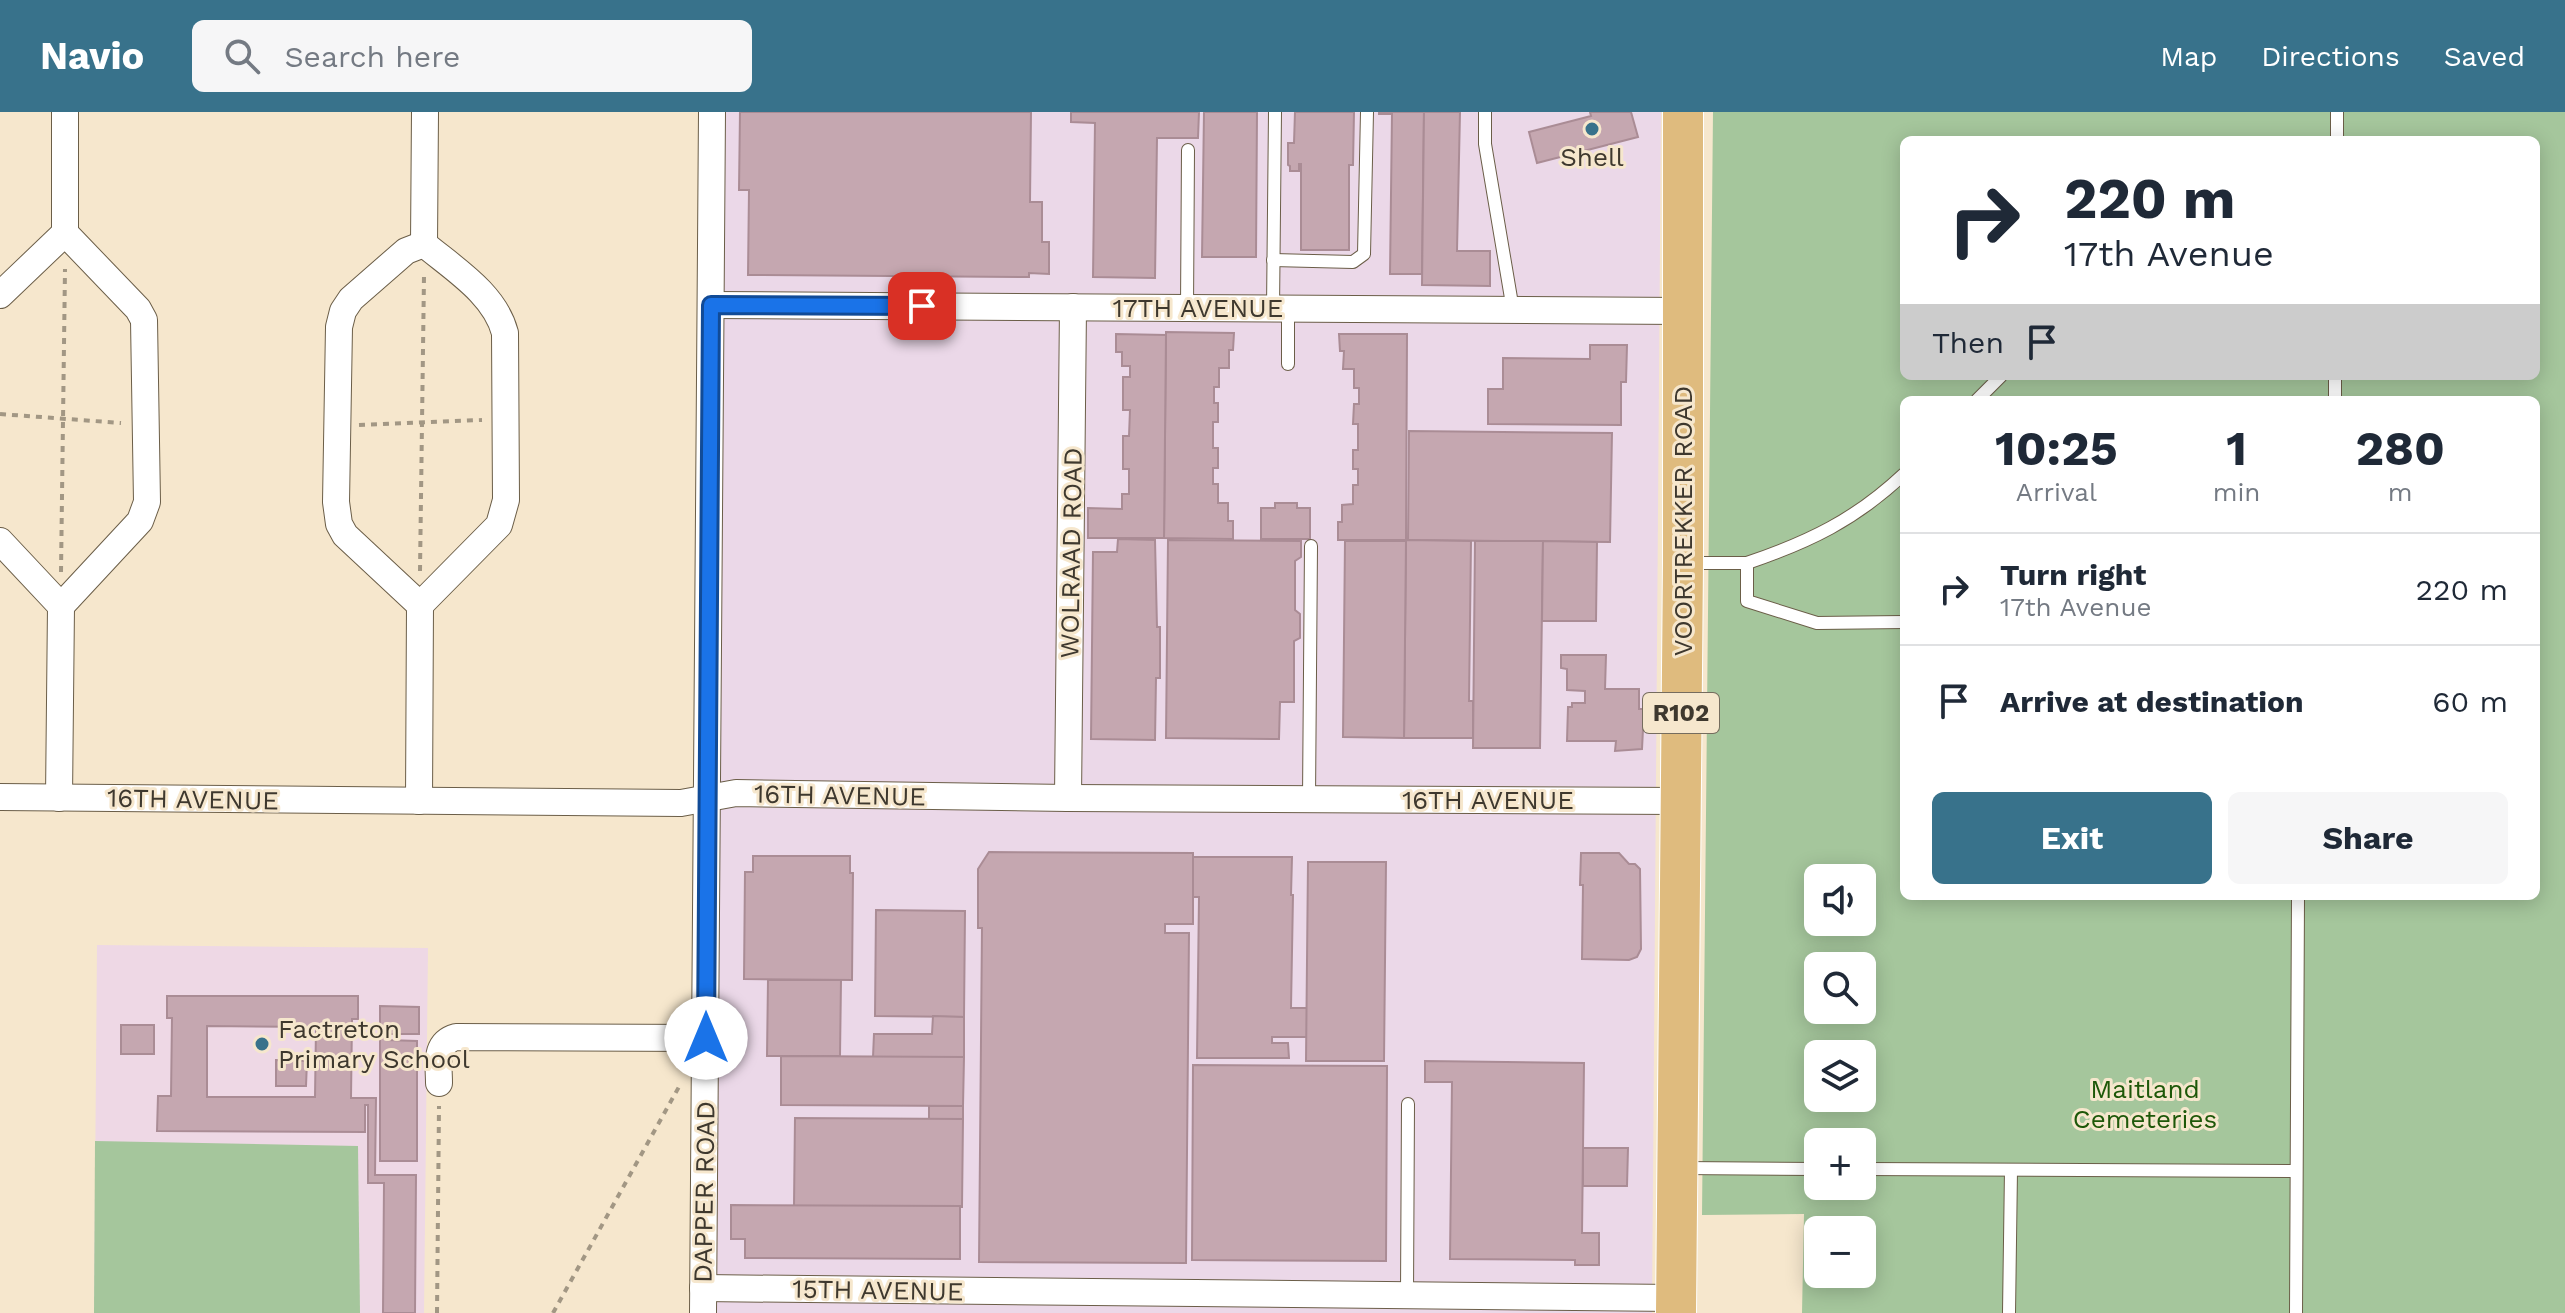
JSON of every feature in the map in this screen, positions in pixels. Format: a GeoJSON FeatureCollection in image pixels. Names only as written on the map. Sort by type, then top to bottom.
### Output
{"type":"FeatureCollection","features":[{"type":"Feature","properties":{"kind":"main road","name":"VOORTREKKER ROAD"},"geometry":{"type":"LineString","coordinates":[[1676,1306],[1683,563],[1683,112]]}},
{"type":"Feature","properties":{"kind":"street"},"geometry":{"type":"LineString","coordinates":[[59,798],[61,606],[140,521],[147,502],[144,320],[138,309],[65,233],[65,112]]}},
{"type":"Feature","properties":{"kind":"street"},"geometry":{"type":"LineString","coordinates":[[419,801],[420,605],[499,525],[506,500],[505,333],[501,317],[491,302],[424,244],[425,112]]}},
{"type":"Feature","properties":{"kind":"street","name":"DAPPER ROAD"},"geometry":{"type":"LineString","coordinates":[[703,1300],[712,112]]}},
{"type":"Feature","properties":{"kind":"street"},"geometry":{"type":"LineString","coordinates":[[0,295],[65,233]]}},
{"type":"Feature","properties":{"kind":"street"},"geometry":{"type":"LineString","coordinates":[[420,605],[345,535],[339,524],[336,502],[339,327],[343,311],[351,299],[406,251],[424,244]]}},
{"type":"Feature","properties":{"kind":"street","name":"17TH AVENUE"},"geometry":{"type":"LineString","coordinates":[[711,305],[1684,311]]}},
{"type":"Feature","properties":{"kind":"street","name":"WOLRAAD ROAD"},"geometry":{"type":"LineString","coordinates":[[1068,798],[1073,307]]}},
{"type":"Feature","properties":{"kind":"street"},"geometry":{"type":"LineString","coordinates":[[0,541],[61,606]]}},
{"type":"Feature","properties":{"kind":"street","name":"16TH AVENUE"},"geometry":{"type":"LineString","coordinates":[[0,797],[681,803],[736,793],[1680,801]]}},
{"type":"Feature","properties":{"kind":"street"},"geometry":{"type":"LineString","coordinates":[[439,1083],[441,1046],[447,1039],[456,1037],[706,1038]]}},
{"type":"Feature","properties":{"kind":"street","name":"15TH AVENUE"},"geometry":{"type":"LineString","coordinates":[[703,1300],[1407,1295],[1676,1306]]}},
{"type":"Feature","properties":{"kind":"lane"},"geometry":{"type":"LineString","coordinates":[[1275,112],[1273,260],[1288,364]]}},
{"type":"Feature","properties":{"kind":"lane"},"geometry":{"type":"LineString","coordinates":[[1273,260],[1353,262],[1364,254],[1367,112]]}},
{"type":"Feature","properties":{"kind":"lane"},"geometry":{"type":"LineString","coordinates":[[1485,112],[1485,144],[1513,310]]}},
{"type":"Feature","properties":{"kind":"lane"},"geometry":{"type":"LineString","coordinates":[[2337,112],[2337,136]]}},
{"type":"Feature","properties":{"kind":"lane"},"geometry":{"type":"LineString","coordinates":[[1187,308],[1188,150]]}},
{"type":"Feature","properties":{"kind":"lane"},"geometry":{"type":"LineString","coordinates":[[1981,396],[1997,380]]}},
{"type":"Feature","properties":{"kind":"lane"},"geometry":{"type":"LineString","coordinates":[[1683,563],[1747,563],[1811,540],[1838,526],[1900,477]]}},
{"type":"Feature","properties":{"kind":"lane"},"geometry":{"type":"LineString","coordinates":[[1309,799],[1311,546]]}},
{"type":"Feature","properties":{"kind":"lane"},"geometry":{"type":"LineString","coordinates":[[1747,563],[1747,601],[1817,623],[1900,622]]}},
{"type":"Feature","properties":{"kind":"lane"},"geometry":{"type":"LineString","coordinates":[[2296,1313],[2298,900]]}},
{"type":"Feature","properties":{"kind":"lane"},"geometry":{"type":"LineString","coordinates":[[1407,1295],[1408,1104]]}},
{"type":"Feature","properties":{"kind":"lane"},"geometry":{"type":"LineString","coordinates":[[1677,1168],[1804,1169]]}},
{"type":"Feature","properties":{"kind":"lane"},"geometry":{"type":"LineString","coordinates":[[1876,1169],[2295,1171]]}},
{"type":"Feature","properties":{"kind":"lane"},"geometry":{"type":"LineString","coordinates":[[2009,1313],[2011,1170]]}},
{"type":"Feature","properties":{"kind":"path"},"geometry":{"type":"LineString","coordinates":[[61,606],[65,233]]}},
{"type":"Feature","properties":{"kind":"path"},"geometry":{"type":"LineString","coordinates":[[420,605],[424,244]]}},
{"type":"Feature","properties":{"kind":"path"},"geometry":{"type":"LineString","coordinates":[[0,414],[146,425]]}},
{"type":"Feature","properties":{"kind":"path"},"geometry":{"type":"LineString","coordinates":[[337,426],[505,419]]}},
{"type":"Feature","properties":{"kind":"path"},"geometry":{"type":"LineString","coordinates":[[553,1313],[683,1079]]}},
{"type":"Feature","properties":{"kind":"path"},"geometry":{"type":"LineString","coordinates":[[437,1313],[439,1083]]}},
{"type":"Feature","properties":{"kind":"shaded area"},"geometry":{"type":"Polygon","coordinates":[[[712,112],[1661,112],[1652,1313],[703,1313],[712,112]]]}},
{"type":"Feature","properties":{"kind":"shaded area","name":"Factreton Primary School"},"geometry":{"type":"Polygon","coordinates":[[[97,945],[428,948],[424,1313],[94,1313],[97,945]]]}},
{"type":"Feature","properties":{"kind":"green space","name":"Maitland Cemeteries"},"geometry":{"type":"Polygon","coordinates":[[[1713,112],[2565,112],[2565,1313],[1802,1313],[1804,1214],[1702,1215],[1713,112]]]}},
{"type":"Feature","properties":{"kind":"green space"},"geometry":{"type":"Polygon","coordinates":[[[95,1141],[358,1146],[360,1313],[94,1313],[95,1141]]]}},
{"type":"Feature","properties":{"kind":"building"},"geometry":{"type":"Polygon","coordinates":[[[740,112],[1031,112],[1030,202],[1042,202],[1042,242],[1049,242],[1049,274],[1029,273],[1029,277],[748,275],[749,190],[739,190],[740,112]]]}},
{"type":"Feature","properties":{"kind":"building"},"geometry":{"type":"Polygon","coordinates":[[[1071,112],[1199,112],[1198,138],[1157,138],[1155,278],[1093,277],[1095,123],[1071,122],[1071,112]]]}},
{"type":"Feature","properties":{"kind":"building"},"geometry":{"type":"Polygon","coordinates":[[[1204,112],[1257,112],[1256,257],[1202,257],[1204,112]]]}},
{"type":"Feature","properties":{"kind":"building"},"geometry":{"type":"Polygon","coordinates":[[[1295,112],[1354,112],[1353,165],[1349,165],[1349,250],[1301,250],[1301,164],[1299,171],[1290,171],[1288,165],[1288,143],[1294,143],[1295,112]]]}},
{"type":"Feature","properties":{"kind":"building"},"geometry":{"type":"Polygon","coordinates":[[[1379,112],[1424,112],[1422,274],[1390,274],[1392,114],[1379,112]]]}},
{"type":"Feature","properties":{"kind":"building"},"geometry":{"type":"Polygon","coordinates":[[[1424,112],[1460,112],[1457,251],[1490,251],[1490,286],[1422,285],[1424,112]]]}},
{"type":"Feature","properties":{"kind":"building"},"geometry":{"type":"Polygon","coordinates":[[[1590,112],[1631,112],[1638,137],[1537,163],[1529,132],[1591,116],[1590,112]]]}},
{"type":"Feature","properties":{"kind":"building"},"geometry":{"type":"Polygon","coordinates":[[[1166,332],[1234,333],[1233,350],[1229,350],[1229,368],[1219,368],[1219,387],[1214,387],[1218,422],[1213,422],[1213,448],[1218,448],[1218,468],[1213,468],[1213,484],[1218,484],[1218,503],[1228,503],[1228,521],[1233,521],[1233,539],[1164,538],[1166,332]]]}},
{"type":"Feature","properties":{"kind":"building"},"geometry":{"type":"Polygon","coordinates":[[[1116,334],[1166,335],[1164,538],[1088,538],[1088,508],[1122,509],[1122,494],[1129,494],[1129,469],[1123,469],[1123,436],[1129,436],[1130,410],[1123,410],[1123,377],[1130,377],[1130,366],[1122,366],[1122,352],[1116,352],[1116,334]]]}},
{"type":"Feature","properties":{"kind":"building"},"geometry":{"type":"Polygon","coordinates":[[[1339,334],[1407,334],[1406,540],[1338,540],[1342,505],[1353,504],[1353,485],[1358,485],[1358,469],[1353,469],[1353,450],[1358,450],[1358,424],[1353,424],[1354,404],[1359,404],[1359,388],[1354,388],[1354,369],[1343,369],[1344,351],[1340,351],[1339,334]]]}},
{"type":"Feature","properties":{"kind":"building"},"geometry":{"type":"Polygon","coordinates":[[[1590,345],[1627,345],[1626,382],[1621,382],[1621,425],[1488,424],[1488,389],[1503,389],[1503,358],[1590,359],[1590,345]]]}},
{"type":"Feature","properties":{"kind":"building"},"geometry":{"type":"Polygon","coordinates":[[[1409,431],[1612,433],[1610,542],[1408,540],[1409,431]]]}},
{"type":"Feature","properties":{"kind":"building"},"geometry":{"type":"Polygon","coordinates":[[[1275,503],[1297,503],[1297,508],[1310,508],[1310,539],[1261,539],[1261,508],[1275,508],[1275,503]]]}},
{"type":"Feature","properties":{"kind":"building"},"geometry":{"type":"Polygon","coordinates":[[[1118,539],[1155,540],[1160,678],[1156,678],[1155,740],[1091,739],[1093,552],[1117,552],[1118,539]]]}},
{"type":"Feature","properties":{"kind":"building"},"geometry":{"type":"Polygon","coordinates":[[[1168,540],[1301,541],[1301,557],[1295,561],[1295,610],[1300,614],[1300,638],[1294,641],[1294,702],[1280,702],[1279,739],[1166,738],[1168,540]]]}},
{"type":"Feature","properties":{"kind":"building"},"geometry":{"type":"Polygon","coordinates":[[[1406,540],[1471,541],[1469,701],[1473,701],[1473,738],[1404,738],[1406,540]]]}},
{"type":"Feature","properties":{"kind":"building"},"geometry":{"type":"Polygon","coordinates":[[[1345,541],[1406,541],[1404,738],[1343,737],[1345,541]]]}},
{"type":"Feature","properties":{"kind":"building"},"geometry":{"type":"Polygon","coordinates":[[[1475,541],[1543,541],[1540,748],[1473,748],[1475,541]]]}},
{"type":"Feature","properties":{"kind":"building"},"geometry":{"type":"Polygon","coordinates":[[[1543,541],[1597,542],[1596,621],[1542,621],[1543,541]]]}},
{"type":"Feature","properties":{"kind":"building"},"geometry":{"type":"Polygon","coordinates":[[[1561,655],[1606,655],[1605,689],[1639,689],[1639,709],[1644,709],[1642,749],[1615,751],[1616,741],[1567,741],[1568,707],[1572,707],[1572,703],[1585,703],[1585,691],[1567,690],[1567,669],[1561,668],[1561,655]]]}},
{"type":"Feature","properties":{"kind":"building"},"geometry":{"type":"Polygon","coordinates":[[[989,852],[1193,853],[1193,924],[1165,924],[1165,933],[1189,933],[1186,1263],[979,1262],[982,928],[978,928],[978,869],[989,852]]]}},
{"type":"Feature","properties":{"kind":"building"},"geometry":{"type":"Polygon","coordinates":[[[1581,853],[1619,853],[1629,864],[1635,864],[1640,869],[1641,949],[1637,957],[1629,960],[1582,959],[1581,853]]]}},
{"type":"Feature","properties":{"kind":"building"},"geometry":{"type":"Polygon","coordinates":[[[753,856],[850,856],[850,873],[853,873],[852,980],[744,979],[745,872],[753,872],[753,856]]]}},
{"type":"Feature","properties":{"kind":"building"},"geometry":{"type":"Polygon","coordinates":[[[1193,857],[1292,857],[1291,1008],[1307,1008],[1307,1037],[1272,1037],[1272,1043],[1288,1043],[1289,1058],[1197,1058],[1199,897],[1193,897],[1193,857]]]}},
{"type":"Feature","properties":{"kind":"building"},"geometry":{"type":"Polygon","coordinates":[[[1308,862],[1386,862],[1384,1061],[1306,1061],[1308,862]]]}},
{"type":"Feature","properties":{"kind":"building"},"geometry":{"type":"Polygon","coordinates":[[[876,910],[965,911],[964,1017],[875,1016],[876,910]]]}},
{"type":"Feature","properties":{"kind":"building"},"geometry":{"type":"Polygon","coordinates":[[[768,980],[841,980],[840,1056],[767,1056],[768,980]]]}},
{"type":"Feature","properties":{"kind":"building"},"geometry":{"type":"Polygon","coordinates":[[[167,996],[358,996],[358,1019],[352,1019],[351,1098],[376,1098],[375,1175],[416,1175],[415,1313],[383,1313],[384,1183],[368,1183],[368,1105],[365,1105],[365,1132],[157,1131],[158,1096],[171,1096],[172,1018],[167,1018],[167,996]],[[207,1026],[207,1097],[315,1097],[316,1027],[207,1026]]]}},
{"type":"Feature","properties":{"kind":"building"},"geometry":{"type":"Polygon","coordinates":[[[380,1006],[419,1007],[419,1034],[388,1034],[387,1040],[417,1041],[417,1161],[380,1161],[380,1006]]]}},
{"type":"Feature","properties":{"kind":"building"},"geometry":{"type":"Polygon","coordinates":[[[933,1016],[964,1017],[964,1057],[873,1057],[874,1034],[932,1034],[933,1016]]]}},
{"type":"Feature","properties":{"kind":"building"},"geometry":{"type":"Polygon","coordinates":[[[121,1025],[154,1025],[154,1054],[121,1054],[121,1025]]]}},
{"type":"Feature","properties":{"kind":"building"},"geometry":{"type":"Polygon","coordinates":[[[781,1056],[964,1057],[963,1106],[781,1105],[781,1056]]]}},
{"type":"Feature","properties":{"kind":"building"},"geometry":{"type":"Polygon","coordinates":[[[276,1060],[307,1061],[306,1086],[276,1086],[276,1060]]]}},
{"type":"Feature","properties":{"kind":"building"},"geometry":{"type":"Polygon","coordinates":[[[1425,1061],[1584,1063],[1582,1233],[1599,1233],[1599,1265],[1575,1265],[1575,1260],[1450,1259],[1452,1082],[1425,1082],[1425,1061]]]}},
{"type":"Feature","properties":{"kind":"building"},"geometry":{"type":"Polygon","coordinates":[[[1193,1065],[1387,1066],[1386,1261],[1192,1260],[1193,1065]]]}},
{"type":"Feature","properties":{"kind":"building"},"geometry":{"type":"Polygon","coordinates":[[[929,1106],[963,1106],[963,1119],[929,1119],[929,1106]]]}},
{"type":"Feature","properties":{"kind":"building"},"geometry":{"type":"Polygon","coordinates":[[[795,1118],[963,1119],[962,1207],[794,1206],[795,1118]]]}},
{"type":"Feature","properties":{"kind":"building"},"geometry":{"type":"Polygon","coordinates":[[[1583,1148],[1628,1148],[1627,1186],[1583,1186],[1583,1148]]]}},
{"type":"Feature","properties":{"kind":"building"},"geometry":{"type":"Polygon","coordinates":[[[731,1205],[960,1206],[960,1259],[745,1258],[745,1239],[731,1239],[731,1205]]]}},
{"type":"Feature","properties":{"kind":"place","name":"Shell"},"geometry":{"type":"Point","coordinates":[1592,129]}},
{"type":"Feature","properties":{"kind":"place","name":"Factreton Primary School"},"geometry":{"type":"Point","coordinates":[262,1044]}},
{"type":"Feature","properties":{"kind":"route"},"geometry":{"type":"LineString","coordinates":[[706,1038],[711,305],[922,306]]}}]}
